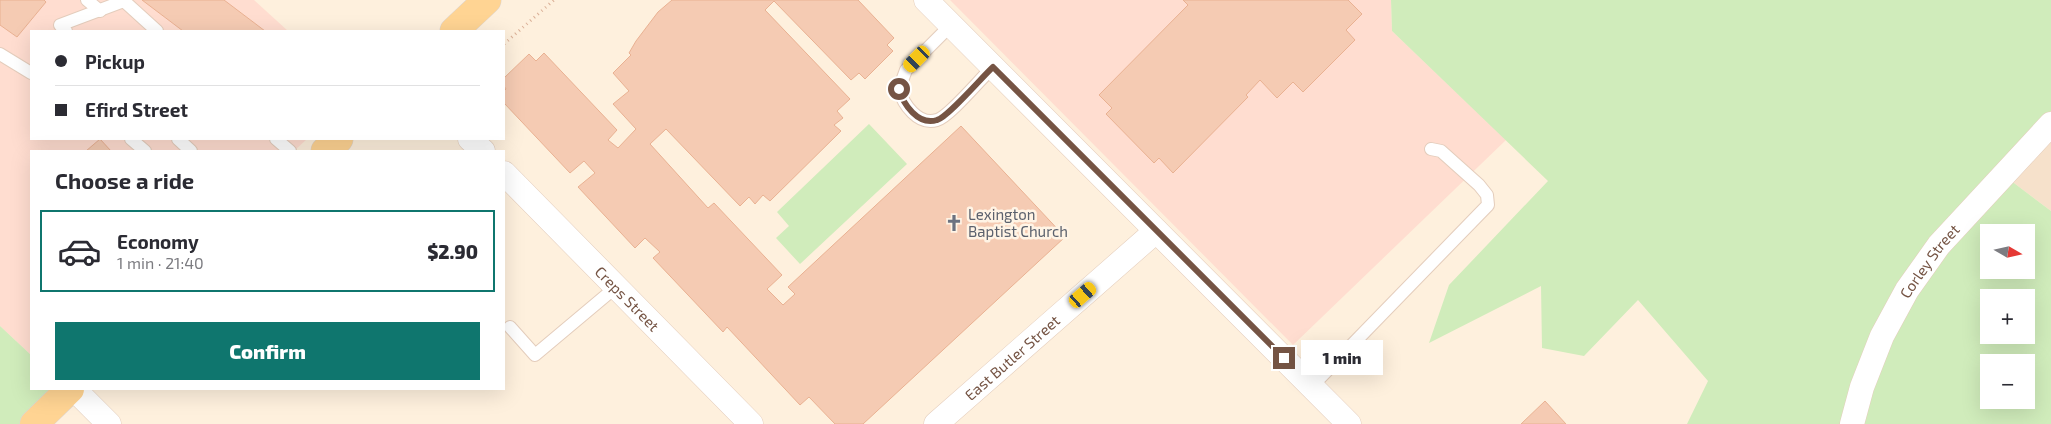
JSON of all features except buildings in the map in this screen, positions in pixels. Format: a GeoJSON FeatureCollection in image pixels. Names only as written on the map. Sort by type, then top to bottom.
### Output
{"type":"FeatureCollection","features":[{"type":"Feature","properties":{"kind":"main road"},"geometry":{"type":"LineString","coordinates":[[455,30],[487,0]]}},
{"type":"Feature","properties":{"kind":"main road"},"geometry":{"type":"LineString","coordinates":[[326,150],[338,140]]}},
{"type":"Feature","properties":{"kind":"main road"},"geometry":{"type":"LineString","coordinates":[[34,424],[69,390]]}},
{"type":"Feature","properties":{"kind":"street"},"geometry":{"type":"LineString","coordinates":[[926,0],[1349,424]]}},
{"type":"Feature","properties":{"kind":"street","name":"Corley Street"},"geometry":{"type":"LineString","coordinates":[[1852,424],[1862,387],[1882,336],[1907,290],[1939,246],[2051,124]]}},
{"type":"Feature","properties":{"kind":"street"},"geometry":{"type":"LineString","coordinates":[[471,140],[481,150]]}},
{"type":"Feature","properties":{"kind":"street","name":"Creps Street"},"geometry":{"type":"LineString","coordinates":[[505,174],[751,424]]}},
{"type":"Feature","properties":{"kind":"street","name":"East Butler Street"},"geometry":{"type":"LineString","coordinates":[[936,424],[1156,231]]}},
{"type":"Feature","properties":{"kind":"street"},"geometry":{"type":"LineString","coordinates":[[75,390],[109,424]]}},
{"type":"Feature","properties":{"kind":"lane"},"geometry":{"type":"LineString","coordinates":[[87,0],[100,11]]}},
{"type":"Feature","properties":{"kind":"lane"},"geometry":{"type":"LineString","coordinates":[[63,28],[124,1],[156,30]]}},
{"type":"Feature","properties":{"kind":"lane"},"geometry":{"type":"LineString","coordinates":[[951,25],[906,70],[899,89],[906,105],[922,119],[937,120],[946,114],[993,67]]}},
{"type":"Feature","properties":{"kind":"lane"},"geometry":{"type":"LineString","coordinates":[[0,54],[30,72]]}},
{"type":"Feature","properties":{"kind":"lane"},"geometry":{"type":"LineString","coordinates":[[132,140],[145,150]]}},
{"type":"Feature","properties":{"kind":"lane"},"geometry":{"type":"LineString","coordinates":[[179,140],[190,150]]}},
{"type":"Feature","properties":{"kind":"lane"},"geometry":{"type":"LineString","coordinates":[[277,140],[289,150]]}},
{"type":"Feature","properties":{"kind":"lane"},"geometry":{"type":"LineString","coordinates":[[1312,386],[1488,205],[1487,195],[1478,185],[1441,152],[1432,149]]}},
{"type":"Feature","properties":{"kind":"lane"},"geometry":{"type":"LineString","coordinates":[[510,328],[535,355],[616,287]]}},
{"type":"Feature","properties":{"kind":"path"},"geometry":{"type":"LineString","coordinates":[[505,43],[554,0]]}},
{"type":"Feature","properties":{"kind":"shaded area"},"geometry":{"type":"Polygon","coordinates":[[[0,0],[254,0],[287,30],[30,30],[30,140],[306,140],[295,150],[30,150],[30,354],[0,326],[0,0]]]}},
{"type":"Feature","properties":{"kind":"shaded area"},"geometry":{"type":"Polygon","coordinates":[[[950,0],[1391,0],[1392,31],[1506,140],[1293,345],[950,0]]]}},
{"type":"Feature","properties":{"kind":"shaded area"},"geometry":{"type":"Polygon","coordinates":[[[2051,138],[2051,211],[2010,180],[2051,138]]]}},
{"type":"Feature","properties":{"kind":"green space"},"geometry":{"type":"Polygon","coordinates":[[[1391,0],[2051,0],[2051,111],[2000,172],[1937,240],[1844,424],[1687,424],[1708,381],[1638,300],[1584,356],[1542,348],[1541,286],[1429,343],[1449,285],[1548,181],[1392,31],[1391,0]]]}},
{"type":"Feature","properties":{"kind":"green space"},"geometry":{"type":"Polygon","coordinates":[[[869,124],[907,164],[800,264],[776,238],[789,226],[777,212],[869,124]]]}},
{"type":"Feature","properties":{"kind":"green space"},"geometry":{"type":"Polygon","coordinates":[[[2010,180],[2051,211],[2051,424],[1859,424],[1911,293],[2010,180]]]}},
{"type":"Feature","properties":{"kind":"green space"},"geometry":{"type":"Polygon","coordinates":[[[0,326],[30,354],[30,390],[69,390],[34,424],[0,424],[0,326]]]}},
{"type":"Feature","properties":{"kind":"place","name":"Lexington Baptist Church"},"geometry":{"type":"Point","coordinates":[954,223]}},
{"type":"Feature","properties":{"kind":"route"},"geometry":{"type":"LineString","coordinates":[[899,89],[900,95],[914,114],[929,121],[937,120],[943,117],[993,67],[1284,358]]}}]}
